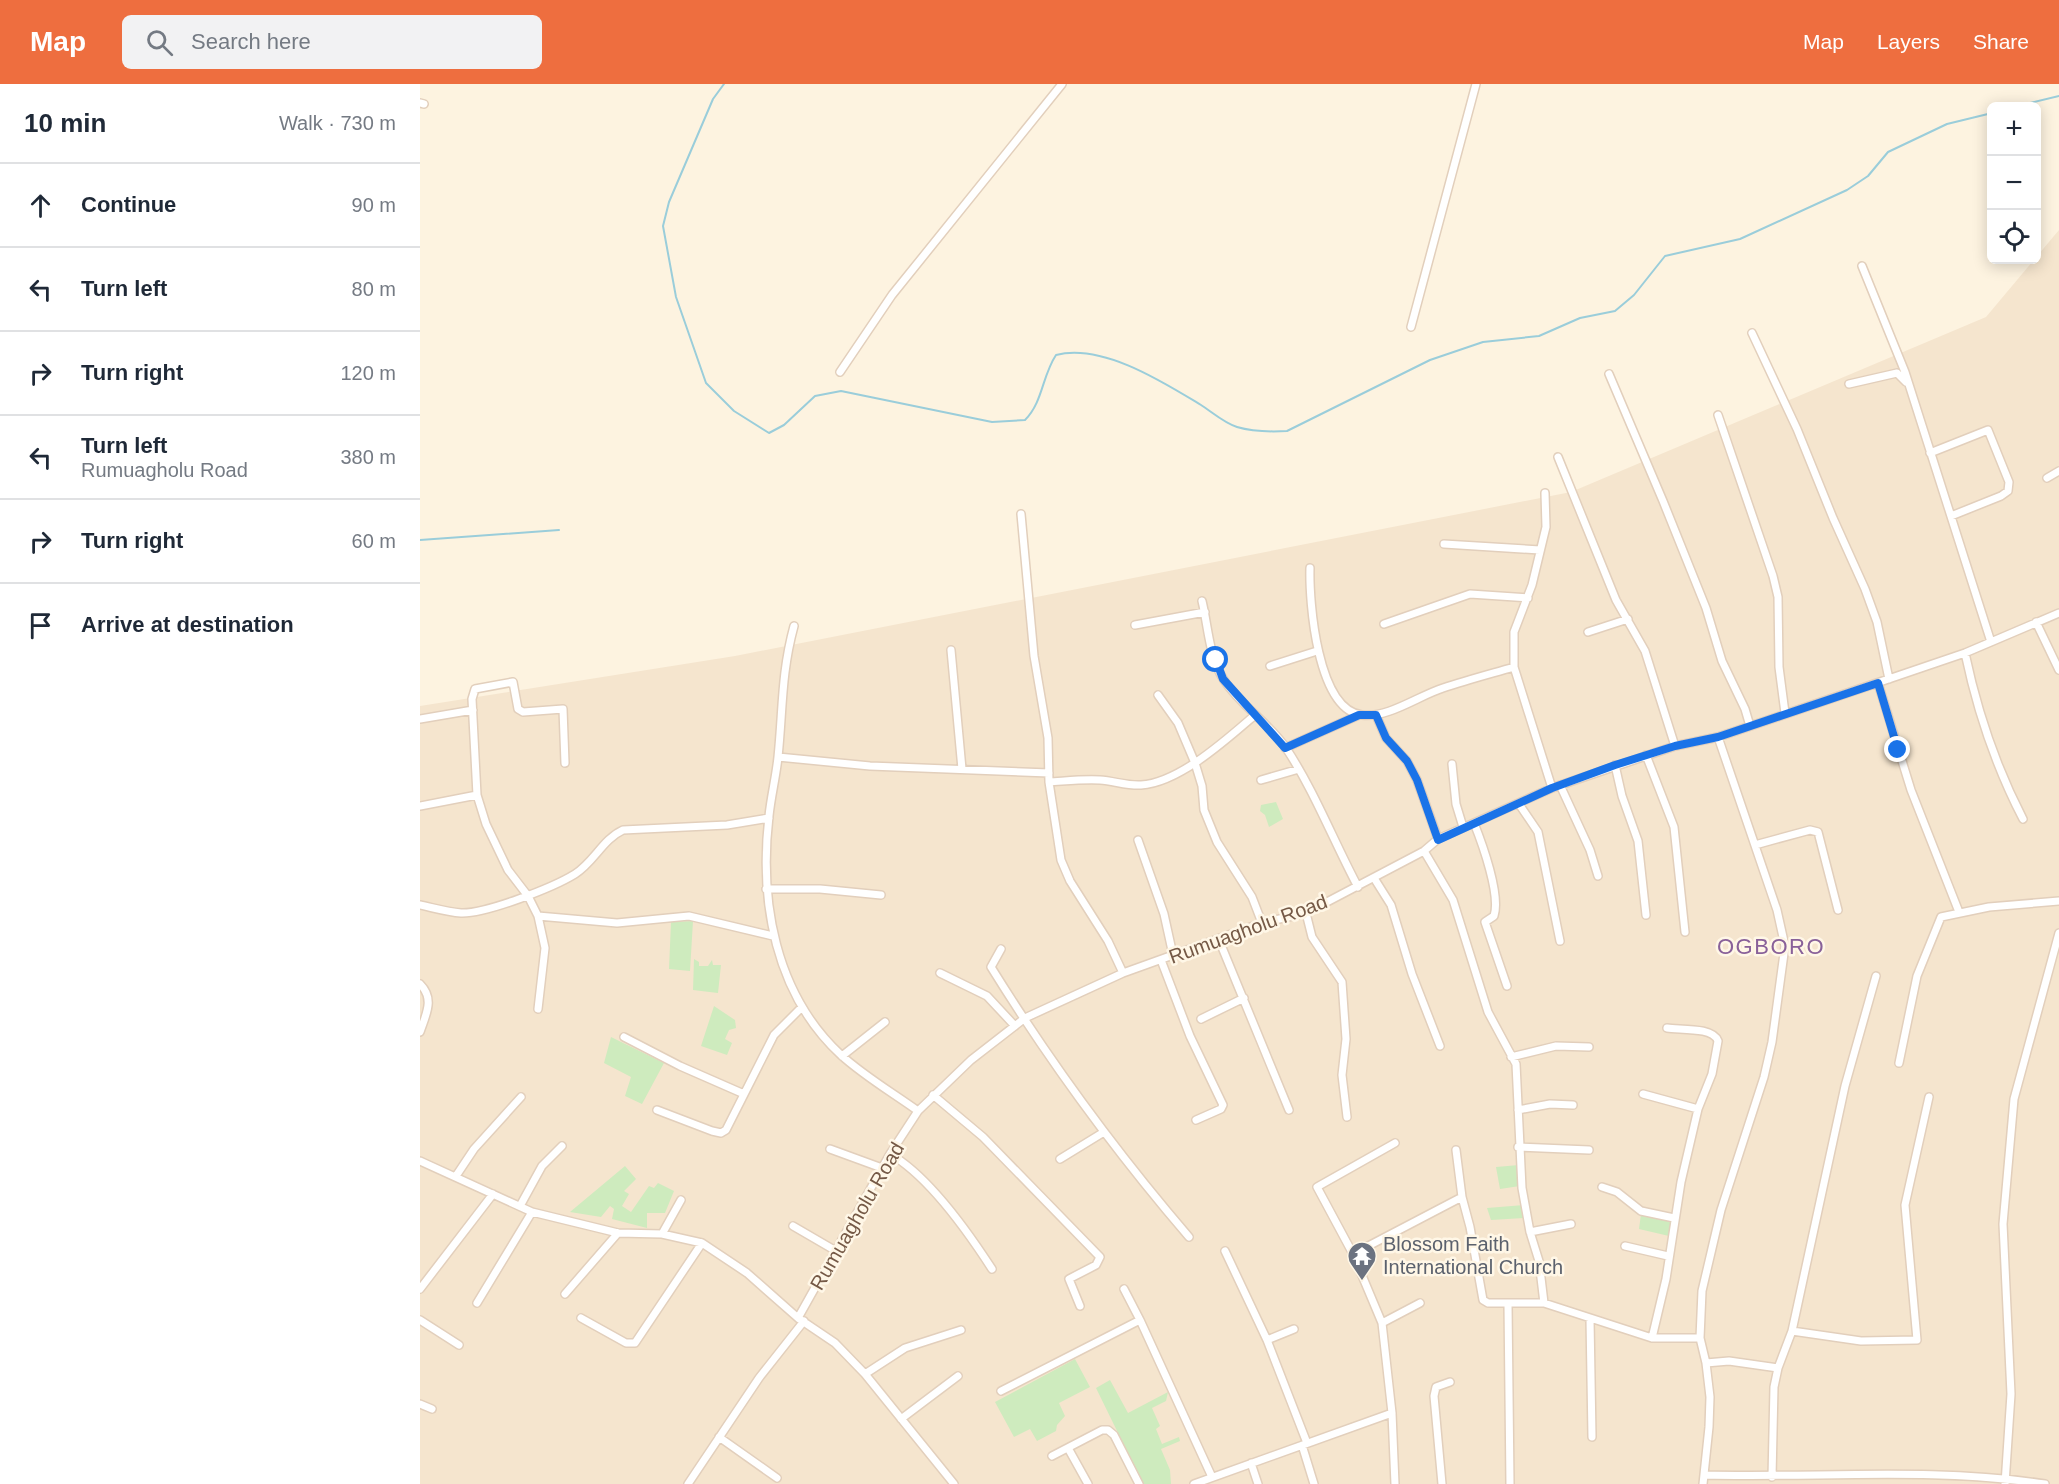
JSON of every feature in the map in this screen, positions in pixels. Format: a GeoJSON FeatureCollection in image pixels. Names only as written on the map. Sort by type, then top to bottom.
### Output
{"type":"FeatureCollection","features":[{"type":"Feature","properties":{"kind":"street"},"geometry":{"type":"LineString","coordinates":[[840,372],[892,295],[1062,84]]}},
{"type":"Feature","properties":{"kind":"street"},"geometry":{"type":"LineString","coordinates":[[1411,327],[1476,84]]}},
{"type":"Feature","properties":{"kind":"street"},"geometry":{"type":"LineString","coordinates":[[1862,266],[1910,387],[1991,642]]}},
{"type":"Feature","properties":{"kind":"street"},"geometry":{"type":"LineString","coordinates":[[1752,333],[1797,429],[1833,518],[1865,588],[1877,622],[1889,679]]}},
{"type":"Feature","properties":{"kind":"street"},"geometry":{"type":"LineString","coordinates":[[1849,384],[1897,373],[1910,387]]}},
{"type":"Feature","properties":{"kind":"street"},"geometry":{"type":"LineString","coordinates":[[1610,374],[1693,576],[1722,661],[1745,709],[1750,726]]}},
{"type":"Feature","properties":{"kind":"street"},"geometry":{"type":"LineString","coordinates":[[1718,415],[1773,576],[1778,597],[1779,667],[1785,713]]}},
{"type":"Feature","properties":{"kind":"street"},"geometry":{"type":"LineString","coordinates":[[1930,453],[1988,430],[2009,482],[2008,491],[2001,496],[1951,516]]}},
{"type":"Feature","properties":{"kind":"street"},"geometry":{"type":"LineString","coordinates":[[1558,457],[1598,559],[1646,651],[1675,746]]}},
{"type":"Feature","properties":{"kind":"street"},"geometry":{"type":"LineString","coordinates":[[2047,478],[2059,471]]}},
{"type":"Feature","properties":{"kind":"street"},"geometry":{"type":"LineString","coordinates":[[1545,493],[1546,527],[1528,598],[1514,632],[1514,668],[1552,788]]}},
{"type":"Feature","properties":{"kind":"street"},"geometry":{"type":"LineString","coordinates":[[1022,514],[1034,656],[1048,738],[1049,782],[1061,860],[1070,881],[1108,941],[1123,974]]}},
{"type":"Feature","properties":{"kind":"street"},"geometry":{"type":"LineString","coordinates":[[1444,544],[1540,550]]}},
{"type":"Feature","properties":{"kind":"street"},"geometry":{"type":"LineString","coordinates":[[1310,568],[1317,651],[1337,695],[1359,715]]}},
{"type":"Feature","properties":{"kind":"street"},"geometry":{"type":"LineString","coordinates":[[1384,624],[1470,594],[1528,598]]}},
{"type":"Feature","properties":{"kind":"street"},"geometry":{"type":"LineString","coordinates":[[1202,600],[1223,679],[1285,748],[1299,769],[1314,794],[1332,838],[1358,887]]}},
{"type":"Feature","properties":{"kind":"street"},"geometry":{"type":"LineString","coordinates":[[1135,625],[1205,612]]}},
{"type":"Feature","properties":{"kind":"street","name":"Rumuagholu Road"},"geometry":{"type":"LineString","coordinates":[[688,1484],[801,1320],[882,1168],[918,1111],[971,1060],[1025,1018],[1123,974],[1173,955],[1262,923],[1306,913],[1424,851],[1438,840],[1463,827],[1552,788],[1675,746],[1718,737],[1965,653],[2059,613]]}},
{"type":"Feature","properties":{"kind":"street"},"geometry":{"type":"LineString","coordinates":[[1588,632],[1628,620]]}},
{"type":"Feature","properties":{"kind":"street"},"geometry":{"type":"LineString","coordinates":[[2036,622],[2059,670]]}},
{"type":"Feature","properties":{"kind":"street"},"geometry":{"type":"LineString","coordinates":[[794,626],[782,682],[778,757],[769,818],[766,889],[774,936],[787,977],[801,1007],[822,1035],[842,1056],[918,1111]]}},
{"type":"Feature","properties":{"kind":"street"},"geometry":{"type":"LineString","coordinates":[[951,650],[962,769]]}},
{"type":"Feature","properties":{"kind":"street"},"geometry":{"type":"LineString","coordinates":[[1270,666],[1317,651]]}},
{"type":"Feature","properties":{"kind":"street"},"geometry":{"type":"LineString","coordinates":[[1965,653],[1975,698],[2011,796],[2023,819]]}},
{"type":"Feature","properties":{"kind":"street"},"geometry":{"type":"LineString","coordinates":[[1285,748],[1359,715],[1376,715],[1443,688],[1514,668]]}},
{"type":"Feature","properties":{"kind":"street"},"geometry":{"type":"LineString","coordinates":[[538,1009],[545,960],[538,916],[528,896],[508,870],[486,824],[477,795],[473,710],[475,689],[513,682],[518,709],[523,712],[563,709],[565,763]]}},
{"type":"Feature","properties":{"kind":"street"},"geometry":{"type":"LineString","coordinates":[[1878,683],[1911,790],[1959,912]]}},
{"type":"Feature","properties":{"kind":"street"},"geometry":{"type":"LineString","coordinates":[[1158,695],[1178,723],[1202,786],[1204,810],[1217,842],[1252,897],[1262,923]]}},
{"type":"Feature","properties":{"kind":"street"},"geometry":{"type":"LineString","coordinates":[[420,719],[473,710]]}},
{"type":"Feature","properties":{"kind":"street"},"geometry":{"type":"LineString","coordinates":[[1049,782],[1098,780],[1140,786],[1158,781],[1194,763],[1255,715]]}},
{"type":"Feature","properties":{"kind":"street"},"geometry":{"type":"LineString","coordinates":[[1376,715],[1386,738],[1407,761],[1417,780],[1438,840]]}},
{"type":"Feature","properties":{"kind":"street"},"geometry":{"type":"LineString","coordinates":[[1703,1484],[1710,1417],[1706,1363],[1700,1338],[1702,1291],[1721,1210],[1764,1077],[1772,1042],[1785,946],[1777,910],[1718,737]]}},
{"type":"Feature","properties":{"kind":"street"},"geometry":{"type":"LineString","coordinates":[[1646,755],[1674,827],[1685,932]]}},
{"type":"Feature","properties":{"kind":"street"},"geometry":{"type":"LineString","coordinates":[[778,757],[870,766],[1049,773]]}},
{"type":"Feature","properties":{"kind":"street"},"geometry":{"type":"LineString","coordinates":[[1452,764],[1456,804],[1463,827]]}},
{"type":"Feature","properties":{"kind":"street"},"geometry":{"type":"LineString","coordinates":[[1615,765],[1622,796],[1638,841],[1646,915]]}},
{"type":"Feature","properties":{"kind":"street"},"geometry":{"type":"LineString","coordinates":[[1261,780],[1299,769]]}},
{"type":"Feature","properties":{"kind":"street"},"geometry":{"type":"LineString","coordinates":[[1560,785],[1590,850],[1598,876]]}},
{"type":"Feature","properties":{"kind":"street"},"geometry":{"type":"LineString","coordinates":[[420,806],[477,795]]}},
{"type":"Feature","properties":{"kind":"street"},"geometry":{"type":"LineString","coordinates":[[1519,804],[1538,832],[1560,941]]}},
{"type":"Feature","properties":{"kind":"street"},"geometry":{"type":"LineString","coordinates":[[420,905],[463,913],[528,896],[576,874],[596,856],[612,835],[622,830],[727,825],[769,818]]}},
{"type":"Feature","properties":{"kind":"street"},"geometry":{"type":"LineString","coordinates":[[1474,823],[1490,876],[1495,904],[1494,916],[1485,922],[1507,986]]}},
{"type":"Feature","properties":{"kind":"street"},"geometry":{"type":"LineString","coordinates":[[1755,845],[1810,831],[1818,832],[1839,910]]}},
{"type":"Feature","properties":{"kind":"street"},"geometry":{"type":"LineString","coordinates":[[1138,840],[1164,914],[1173,955]]}},
{"type":"Feature","properties":{"kind":"street"},"geometry":{"type":"LineString","coordinates":[[1424,851],[1453,900],[1488,1012],[1517,1072],[1518,1147],[1530,1232],[1539,1261],[1544,1303]]}},
{"type":"Feature","properties":{"kind":"street"},"geometry":{"type":"LineString","coordinates":[[1374,878],[1391,905],[1412,974],[1440,1046]]}},
{"type":"Feature","properties":{"kind":"street"},"geometry":{"type":"LineString","coordinates":[[766,889],[820,889],[881,895]]}},
{"type":"Feature","properties":{"kind":"street"},"geometry":{"type":"LineString","coordinates":[[1899,1063],[1917,976],[1937,922],[1945,915],[1959,912],[2034,901],[2059,901]]}},
{"type":"Feature","properties":{"kind":"street"},"geometry":{"type":"LineString","coordinates":[[1306,913],[1312,937],[1342,982],[1346,1039],[1342,1075],[1347,1117]]}},
{"type":"Feature","properties":{"kind":"street"},"geometry":{"type":"LineString","coordinates":[[538,916],[617,923],[689,916],[774,936]]}},
{"type":"Feature","properties":{"kind":"street"},"geometry":{"type":"LineString","coordinates":[[2006,1481],[2011,1394],[2003,1224],[2014,1099],[2059,933]]}},
{"type":"Feature","properties":{"kind":"street"},"geometry":{"type":"LineString","coordinates":[[1219,940],[1289,1110]]}},
{"type":"Feature","properties":{"kind":"street"},"geometry":{"type":"LineString","coordinates":[[1001,949],[991,967],[1104,1132],[1189,1237]]}},
{"type":"Feature","properties":{"kind":"street"},"geometry":{"type":"LineString","coordinates":[[1161,960],[1186,1028],[1223,1105],[1221,1109],[1196,1120]]}},
{"type":"Feature","properties":{"kind":"street"},"geometry":{"type":"LineString","coordinates":[[940,973],[987,996],[1015,1026]]}},
{"type":"Feature","properties":{"kind":"street"},"geometry":{"type":"LineString","coordinates":[[1772,1477],[1774,1387],[1778,1368],[1792,1330],[1843,1098],[1875,976]]}},
{"type":"Feature","properties":{"kind":"street"},"geometry":{"type":"LineString","coordinates":[[420,984],[428,992],[430,1000],[420,1032]]}},
{"type":"Feature","properties":{"kind":"street"},"geometry":{"type":"LineString","coordinates":[[1201,1019],[1244,998]]}},
{"type":"Feature","properties":{"kind":"street"},"geometry":{"type":"LineString","coordinates":[[657,1110],[721,1133],[726,1130],[774,1035],[801,1007]]}},
{"type":"Feature","properties":{"kind":"street"},"geometry":{"type":"LineString","coordinates":[[842,1056],[885,1022]]}},
{"type":"Feature","properties":{"kind":"street"},"geometry":{"type":"LineString","coordinates":[[1652,1338],[1674,1218],[1698,1109],[1712,1074],[1719,1038],[1707,1031],[1667,1028]]}},
{"type":"Feature","properties":{"kind":"street"},"geometry":{"type":"LineString","coordinates":[[624,1037],[689,1070],[744,1094]]}},
{"type":"Feature","properties":{"kind":"street"},"geometry":{"type":"LineString","coordinates":[[1511,1057],[1556,1046],[1589,1047]]}},
{"type":"Feature","properties":{"kind":"street"},"geometry":{"type":"LineString","coordinates":[[1643,1094],[1698,1109]]}},
{"type":"Feature","properties":{"kind":"street"},"geometry":{"type":"LineString","coordinates":[[933,1095],[983,1137],[1100,1257],[1096,1265],[1069,1280],[1080,1306]]}},
{"type":"Feature","properties":{"kind":"street"},"geometry":{"type":"LineString","coordinates":[[456,1176],[474,1149],[521,1097]]}},
{"type":"Feature","properties":{"kind":"street"},"geometry":{"type":"LineString","coordinates":[[1792,1330],[1861,1341],[1917,1340],[1905,1205],[1929,1098]]}},
{"type":"Feature","properties":{"kind":"street"},"geometry":{"type":"LineString","coordinates":[[1518,1110],[1550,1104],[1573,1105]]}},
{"type":"Feature","properties":{"kind":"street"},"geometry":{"type":"LineString","coordinates":[[1060,1159],[1104,1132]]}},
{"type":"Feature","properties":{"kind":"street"},"geometry":{"type":"LineString","coordinates":[[1395,1143],[1317,1187],[1353,1254],[1382,1323],[1392,1413],[1395,1484]]}},
{"type":"Feature","properties":{"kind":"street"},"geometry":{"type":"LineString","coordinates":[[520,1206],[542,1166],[562,1146]]}},
{"type":"Feature","properties":{"kind":"street"},"geometry":{"type":"LineString","coordinates":[[1518,1147],[1588,1150]]}},
{"type":"Feature","properties":{"kind":"street"},"geometry":{"type":"LineString","coordinates":[[830,1149],[882,1168]]}},
{"type":"Feature","properties":{"kind":"street"},"geometry":{"type":"LineString","coordinates":[[1456,1150],[1462,1197],[1470,1227],[1483,1300],[1488,1303],[1508,1304],[1544,1303],[1652,1338],[1700,1338]]}},
{"type":"Feature","properties":{"kind":"street"},"geometry":{"type":"LineString","coordinates":[[890,1154],[919,1175],[956,1219],[992,1269]]}},
{"type":"Feature","properties":{"kind":"street"},"geometry":{"type":"LineString","coordinates":[[420,1161],[532,1212],[618,1233],[662,1234],[702,1243],[747,1273],[801,1320],[835,1343],[865,1374],[954,1484]]}},
{"type":"Feature","properties":{"kind":"street"},"geometry":{"type":"LineString","coordinates":[[1602,1187],[1617,1192],[1641,1211],[1674,1218]]}},
{"type":"Feature","properties":{"kind":"street"},"geometry":{"type":"LineString","coordinates":[[420,1289],[493,1194]]}},
{"type":"Feature","properties":{"kind":"street"},"geometry":{"type":"LineString","coordinates":[[1353,1254],[1462,1197]]}},
{"type":"Feature","properties":{"kind":"street"},"geometry":{"type":"LineString","coordinates":[[662,1234],[681,1200]]}},
{"type":"Feature","properties":{"kind":"street"},"geometry":{"type":"LineString","coordinates":[[477,1303],[532,1212]]}},
{"type":"Feature","properties":{"kind":"street"},"geometry":{"type":"LineString","coordinates":[[1530,1232],[1571,1224]]}},
{"type":"Feature","properties":{"kind":"street"},"geometry":{"type":"LineString","coordinates":[[793,1226],[836,1251]]}},
{"type":"Feature","properties":{"kind":"street"},"geometry":{"type":"LineString","coordinates":[[565,1294],[618,1233]]}},
{"type":"Feature","properties":{"kind":"street"},"geometry":{"type":"LineString","coordinates":[[581,1318],[626,1343],[635,1343],[702,1243]]}},
{"type":"Feature","properties":{"kind":"street"},"geometry":{"type":"LineString","coordinates":[[1625,1246],[1668,1256]]}},
{"type":"Feature","properties":{"kind":"street"},"geometry":{"type":"LineString","coordinates":[[1225,1251],[1268,1340],[1305,1444],[1314,1484]]}},
{"type":"Feature","properties":{"kind":"street"},"geometry":{"type":"LineString","coordinates":[[1124,1289],[1140,1320],[1209,1480]]}},
{"type":"Feature","properties":{"kind":"street"},"geometry":{"type":"LineString","coordinates":[[1382,1323],[1420,1303]]}},
{"type":"Feature","properties":{"kind":"street"},"geometry":{"type":"LineString","coordinates":[[1508,1304],[1510,1484]]}},
{"type":"Feature","properties":{"kind":"street"},"geometry":{"type":"LineString","coordinates":[[1590,1319],[1592,1437]]}},
{"type":"Feature","properties":{"kind":"street"},"geometry":{"type":"LineString","coordinates":[[420,1320],[459,1345]]}},
{"type":"Feature","properties":{"kind":"street"},"geometry":{"type":"LineString","coordinates":[[1001,1391],[1140,1320]]}},
{"type":"Feature","properties":{"kind":"street"},"geometry":{"type":"LineString","coordinates":[[1268,1340],[1294,1329]]}},
{"type":"Feature","properties":{"kind":"street"},"geometry":{"type":"LineString","coordinates":[[865,1374],[905,1348],[961,1330]]}},
{"type":"Feature","properties":{"kind":"street"},"geometry":{"type":"LineString","coordinates":[[1706,1363],[1729,1361],[1778,1368]]}},
{"type":"Feature","properties":{"kind":"street"},"geometry":{"type":"LineString","coordinates":[[901,1419],[958,1376]]}},
{"type":"Feature","properties":{"kind":"street"},"geometry":{"type":"LineString","coordinates":[[1442,1484],[1434,1396],[1436,1387],[1450,1382]]}},
{"type":"Feature","properties":{"kind":"street"},"geometry":{"type":"LineString","coordinates":[[420,1404],[432,1409]]}},
{"type":"Feature","properties":{"kind":"street"},"geometry":{"type":"LineString","coordinates":[[1194,1484],[1392,1413]]}},
{"type":"Feature","properties":{"kind":"street"},"geometry":{"type":"LineString","coordinates":[[1052,1456],[1102,1430],[1108,1430],[1114,1436],[1139,1484]]}},
{"type":"Feature","properties":{"kind":"street"},"geometry":{"type":"LineString","coordinates":[[719,1437],[777,1478]]}},
{"type":"Feature","properties":{"kind":"street"},"geometry":{"type":"LineString","coordinates":[[1068,1448],[1088,1484]]}},
{"type":"Feature","properties":{"kind":"street"},"geometry":{"type":"LineString","coordinates":[[1251,1463],[1258,1484]]}},
{"type":"Feature","properties":{"kind":"street"},"geometry":{"type":"LineString","coordinates":[[1705,1475],[1772,1477],[1892,1475],[2045,1484]]}},
{"type":"Feature","properties":{"kind":"street"},"geometry":{"type":"LineString","coordinates":[[1892,1475],[1892,1484]]}},
{"type":"Feature","properties":{"kind":"shaded area"},"geometry":{"type":"Polygon","coordinates":[[[2059,230],[2059,1484],[420,1484],[420,706],[735,656],[1571,492],[1986,317],[2030,264],[2041,264],[2041,251],[2059,230]]]}},
{"type":"Feature","properties":{"kind":"green space"},"geometry":{"type":"Polygon","coordinates":[[[1276,802],[1283,819],[1269,827],[1265,815],[1260,811],[1261,805],[1276,802]]]}},
{"type":"Feature","properties":{"kind":"green space"},"geometry":{"type":"Polygon","coordinates":[[[693,921],[690,971],[669,969],[671,922],[693,921]]]}},
{"type":"Feature","properties":{"kind":"green space"},"geometry":{"type":"Polygon","coordinates":[[[694,959],[699,962],[699,966],[708,966],[712,960],[713,965],[721,965],[718,993],[693,990],[694,959]]]}},
{"type":"Feature","properties":{"kind":"green space"},"geometry":{"type":"Polygon","coordinates":[[[714,1006],[735,1020],[736,1028],[729,1030],[725,1039],[732,1043],[727,1055],[701,1046],[714,1006]]]}},
{"type":"Feature","properties":{"kind":"green space"},"geometry":{"type":"Polygon","coordinates":[[[611,1037],[664,1063],[642,1104],[625,1096],[631,1077],[604,1063],[611,1037]]]}},
{"type":"Feature","properties":{"kind":"green space"},"geometry":{"type":"Polygon","coordinates":[[[1519,1165],[1520,1186],[1500,1189],[1496,1167],[1519,1165]]]}},
{"type":"Feature","properties":{"kind":"green space"},"geometry":{"type":"Polygon","coordinates":[[[625,1166],[636,1179],[624,1191],[629,1194],[622,1206],[631,1212],[649,1186],[654,1188],[658,1183],[674,1191],[665,1213],[647,1213],[647,1228],[612,1219],[614,1209],[610,1206],[601,1217],[570,1212],[625,1166]]]}},
{"type":"Feature","properties":{"kind":"green space"},"geometry":{"type":"Polygon","coordinates":[[[1524,1205],[1524,1218],[1491,1220],[1487,1208],[1524,1205]]]}},
{"type":"Feature","properties":{"kind":"green space"},"geometry":{"type":"Polygon","coordinates":[[[1641,1214],[1671,1222],[1669,1236],[1639,1229],[1641,1214]]]}},
{"type":"Feature","properties":{"kind":"green space"},"geometry":{"type":"Polygon","coordinates":[[[1075,1359],[1090,1387],[1059,1403],[1065,1416],[1057,1425],[1056,1431],[1037,1441],[1030,1429],[1014,1437],[995,1402],[1075,1359]]]}},
{"type":"Feature","properties":{"kind":"green space"},"geometry":{"type":"Polygon","coordinates":[[[1110,1380],[1128,1413],[1168,1392],[1166,1401],[1152,1408],[1160,1426],[1156,1429],[1162,1444],[1179,1437],[1180,1441],[1161,1449],[1170,1470],[1171,1484],[1143,1484],[1096,1388],[1110,1380]]]}},
{"type":"Feature","properties":{"kind":"waterway"},"geometry":{"type":"LineString","coordinates":[[724,84],[713,99],[669,202],[663,226],[676,297],[706,383],[734,411],[769,433],[784,425],[815,396],[841,391],[992,422],[1025,420],[1039,397],[1056,355],[1074,353],[1112,359],[1132,367],[1169,386],[1237,427],[1249,430],[1287,431],[1430,360],[1483,342],[1539,336],[1580,318],[1615,311],[1634,295],[1665,256],[1740,239],[1847,190],[1868,176],[1888,152],[1947,124],[1987,114]]}},
{"type":"Feature","properties":{"kind":"waterway"},"geometry":{"type":"LineString","coordinates":[[2034,102],[2059,96]]}},
{"type":"Feature","properties":{"kind":"waterway"},"geometry":{"type":"LineString","coordinates":[[420,540],[559,530]]}},
{"type":"Feature","properties":{"kind":"place","name":"Blossom Faith International Church"},"geometry":{"type":"Point","coordinates":[1362,1282]}},
{"type":"Feature","properties":{"kind":"district","name":"OGBORO"},"geometry":{"type":"Point","coordinates":[1771,946]}},
{"type":"Feature","properties":{"kind":"route"},"geometry":{"type":"LineString","coordinates":[[1216,660],[1223,679],[1285,748],[1359,715],[1376,715],[1386,738],[1407,761],[1417,780],[1438,840],[1552,788],[1615,765],[1675,746],[1718,737],[1878,683],[1898,750]]}}]}
